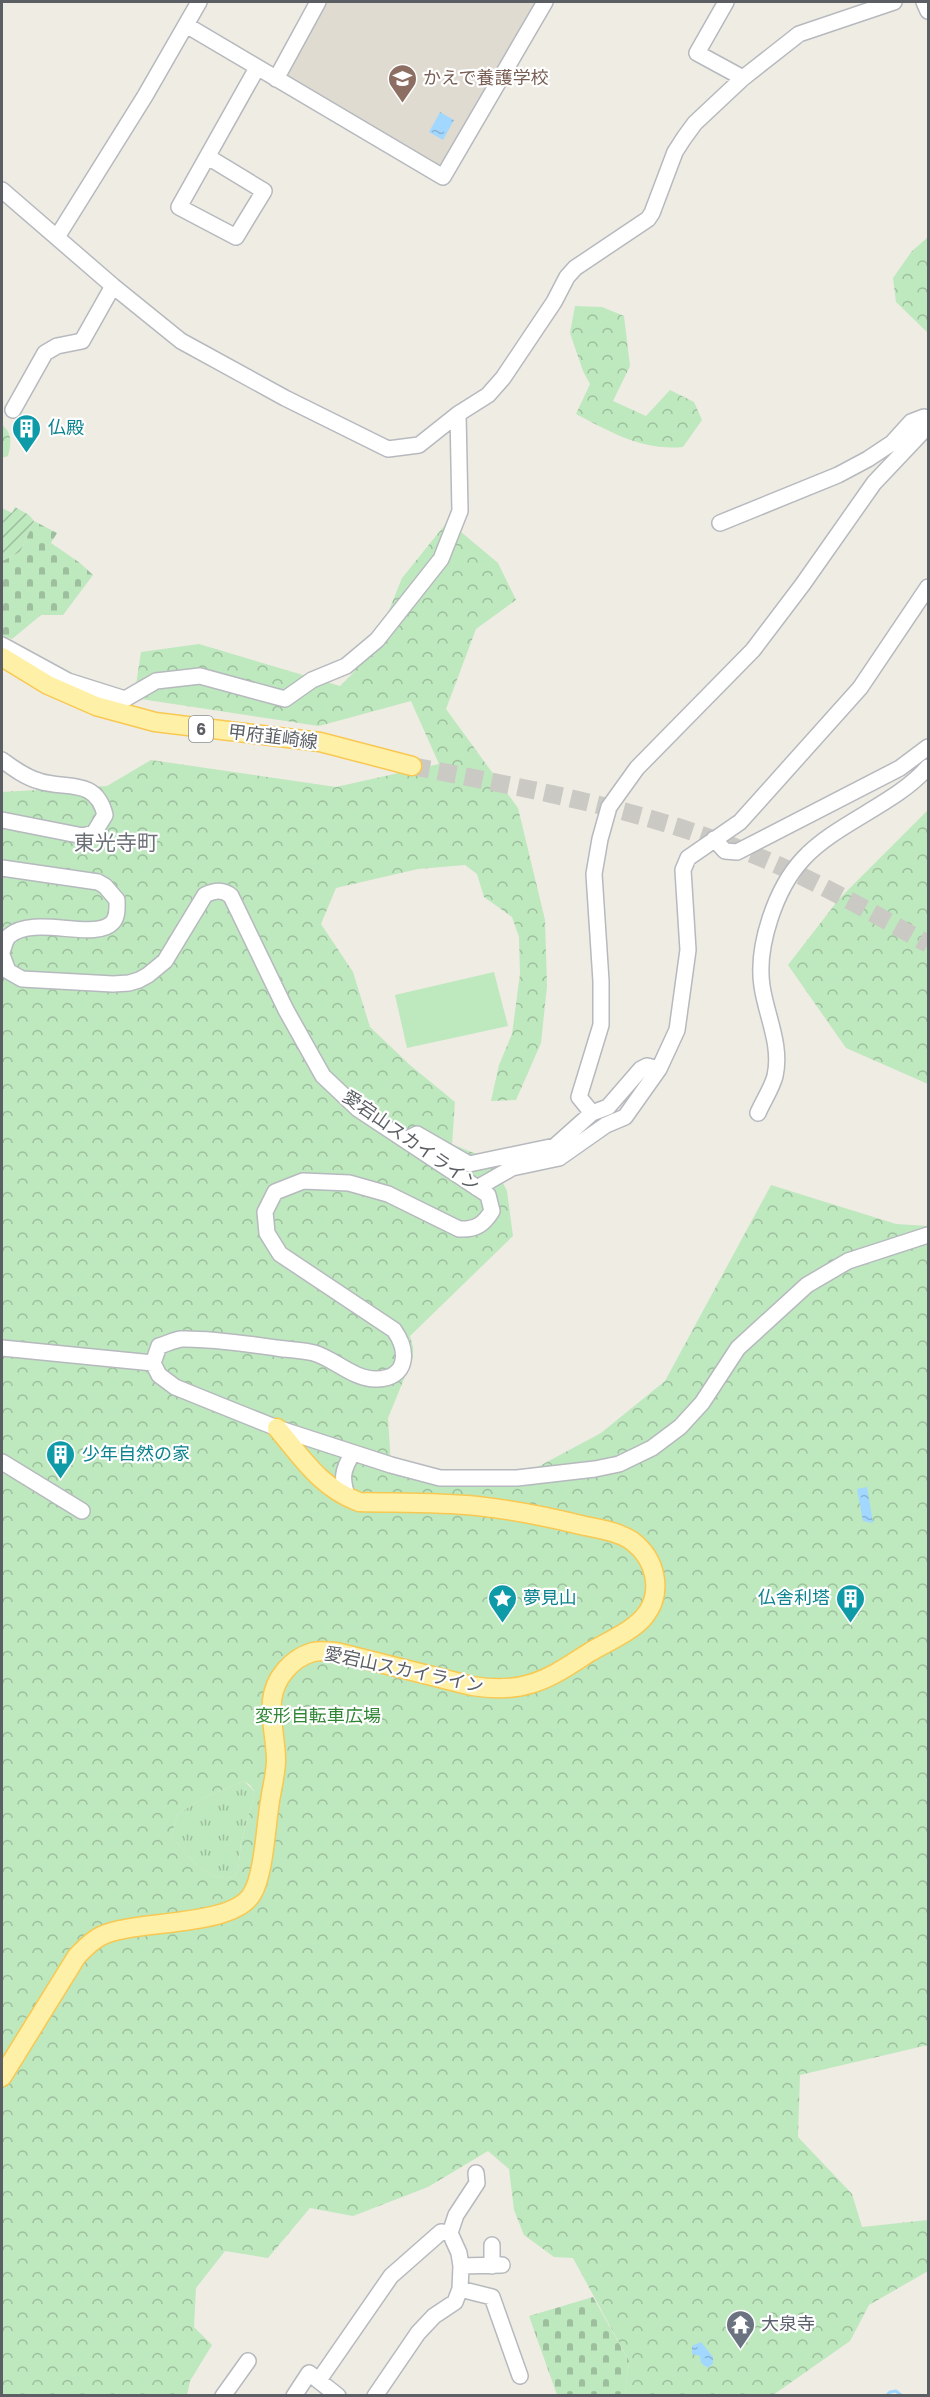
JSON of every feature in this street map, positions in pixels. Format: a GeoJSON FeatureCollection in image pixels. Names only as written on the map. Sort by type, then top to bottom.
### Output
{"type":"FeatureCollection","features":[{"type":"Feature","properties":{"kind":"main road","name":"甲府韮崎線"},"geometry":{"type":"LineString","coordinates":[[2,657],[48,685],[96,706],[155,722],[320,742],[412,766]]}},
{"type":"Feature","properties":{"kind":"main road","name":"愛宕山スカイライン"},"geometry":{"type":"LineString","coordinates":[[2,2077],[77,1956],[89,1944],[102,1935],[219,1915],[238,1907],[252,1895],[260,1869],[276,1760],[272,1700],[276,1683],[288,1667],[300,1657],[316,1651],[336,1652],[472,1686],[494,1689],[528,1685],[546,1679],[629,1629],[644,1618],[651,1605],[656,1590],[652,1565],[630,1540],[606,1531],[504,1509],[359,1502],[326,1485],[277,1428]]}},
{"type":"Feature","properties":{"kind":"street"},"geometry":{"type":"LineString","coordinates":[[57,237],[199,2]]}},
{"type":"Feature","properties":{"kind":"street"},"geometry":{"type":"LineString","coordinates":[[276,80],[318,2]]}},
{"type":"Feature","properties":{"kind":"street"},"geometry":{"type":"LineString","coordinates":[[186,25],[443,177],[545,2]]}},
{"type":"Feature","properties":{"kind":"street"},"geometry":{"type":"LineString","coordinates":[[726,2],[697,53],[743,78]]}},
{"type":"Feature","properties":{"kind":"street"},"geometry":{"type":"LineString","coordinates":[[2,190],[113,286],[191,346],[285,398],[388,448],[420,445],[458,414],[488,395],[503,378],[575,268],[648,219],[675,152],[684,138],[695,123],[743,78],[799,34],[894,2]]}},
{"type":"Feature","properties":{"kind":"street"},"geometry":{"type":"LineString","coordinates":[[924,2],[928,11]]}},
{"type":"Feature","properties":{"kind":"street"},"geometry":{"type":"LineString","coordinates":[[208,157],[264,191],[236,237],[179,207],[257,68]]}},
{"type":"Feature","properties":{"kind":"street"},"geometry":{"type":"LineString","coordinates":[[13,410],[45,353],[57,346],[82,341],[113,286]]}},
{"type":"Feature","properties":{"kind":"street"},"geometry":{"type":"LineString","coordinates":[[2,645],[68,681],[125,699],[156,681],[200,676],[285,699],[312,680],[346,666],[377,640],[441,559],[460,511],[458,414]]}},
{"type":"Feature","properties":{"kind":"street"},"geometry":{"type":"LineString","coordinates":[[720,523],[838,475],[892,443],[911,422],[924,417],[928,419]]}},
{"type":"Feature","properties":{"kind":"street"},"geometry":{"type":"LineString","coordinates":[[592,1113],[579,1097],[600,1025],[601,981],[594,874],[609,807],[637,768],[753,650],[874,483],[928,426]]}},
{"type":"Feature","properties":{"kind":"street"},"geometry":{"type":"LineString","coordinates":[[477,1188],[512,1168],[559,1158],[606,1125],[625,1117],[660,1068],[677,1029],[688,950],[683,870],[688,858],[740,822],[860,688],[928,587]]}},
{"type":"Feature","properties":{"kind":"street"},"geometry":{"type":"LineString","coordinates":[[714,839],[725,851],[737,852],[900,768],[928,747]]}},
{"type":"Feature","properties":{"kind":"street"},"geometry":{"type":"LineString","coordinates":[[2,760],[27,777],[42,782],[76,785],[89,791],[103,806],[105,815],[94,833],[83,836],[2,820]]}},
{"type":"Feature","properties":{"kind":"street"},"geometry":{"type":"LineString","coordinates":[[758,1113],[774,1076],[776,1049],[761,984],[762,949],[778,895],[803,859],[826,839],[875,808],[928,767]]}},
{"type":"Feature","properties":{"kind":"street","name":"愛宕山スカイライン"},"geometry":{"type":"LineString","coordinates":[[2,868],[98,882],[105,886],[117,900],[114,921],[107,926],[97,929],[51,926],[19,930],[8,937],[2,954],[8,971],[22,979],[129,983],[148,975],[165,961],[205,895],[221,890],[227,893],[231,896],[286,1010],[323,1076],[358,1109],[488,1195],[492,1211],[487,1219],[472,1230],[459,1229],[388,1194],[349,1183],[303,1181],[275,1192],[265,1212],[267,1233],[280,1254],[394,1330],[401,1340],[405,1353],[397,1372],[389,1377],[374,1380],[354,1374],[313,1353],[180,1339],[159,1346],[153,1363],[159,1375],[175,1387],[277,1428]]}},
{"type":"Feature","properties":{"kind":"street"},"geometry":{"type":"LineString","coordinates":[[405,1140],[417,1134],[469,1164],[555,1146],[592,1113],[608,1107],[640,1069],[647,1066],[660,1068]]}},
{"type":"Feature","properties":{"kind":"street"},"geometry":{"type":"LineString","coordinates":[[277,1428],[440,1478],[473,1480],[517,1478],[619,1464],[652,1448],[680,1427],[702,1403],[738,1348],[807,1285],[848,1261],[928,1235]]}},
{"type":"Feature","properties":{"kind":"street"},"geometry":{"type":"LineString","coordinates":[[2,1348],[153,1363]]}},
{"type":"Feature","properties":{"kind":"street"},"geometry":{"type":"LineString","coordinates":[[348,1498],[342,1481],[347,1463],[353,1453]]}},
{"type":"Feature","properties":{"kind":"street"},"geometry":{"type":"LineString","coordinates":[[2,1462],[82,1511]]}},
{"type":"Feature","properties":{"kind":"street"},"geometry":{"type":"LineString","coordinates":[[375,2396],[418,2333],[434,2316],[456,2302],[460,2289],[461,2266],[459,2253],[450,2233],[456,2215],[477,2183],[476,2173]]}},
{"type":"Feature","properties":{"kind":"street"},"geometry":{"type":"LineString","coordinates":[[319,2380],[391,2276],[441,2232],[450,2233]]}},
{"type":"Feature","properties":{"kind":"street"},"geometry":{"type":"LineString","coordinates":[[461,2266],[497,2266],[492,2245]]}},
{"type":"Feature","properties":{"kind":"street"},"geometry":{"type":"LineString","coordinates":[[460,2289],[492,2297],[520,2376]]}},
{"type":"Feature","properties":{"kind":"street"},"geometry":{"type":"LineString","coordinates":[[223,2396],[248,2361]]}},
{"type":"Feature","properties":{"kind":"street"},"geometry":{"type":"LineString","coordinates":[[294,2396],[309,2373],[338,2396]]}},
{"type":"Feature","properties":{"kind":"shaded area","name":"かえで養護学校"},"geometry":{"type":"Polygon","coordinates":[[[318,2],[545,2],[443,177],[276,79],[318,2]]]}},
{"type":"Feature","properties":{"kind":"green space"},"geometry":{"type":"Polygon","coordinates":[[[927,238],[928,333],[896,302],[893,278],[912,251],[927,238]]]}},
{"type":"Feature","properties":{"kind":"green space"},"geometry":{"type":"Polygon","coordinates":[[[575,306],[602,307],[624,316],[630,366],[613,401],[646,416],[670,390],[694,402],[702,420],[683,447],[654,446],[627,439],[576,414],[590,384],[570,333],[575,306]]]}},
{"type":"Feature","properties":{"kind":"green space"},"geometry":{"type":"Polygon","coordinates":[[[2,425],[10,435],[10,443],[8,456],[2,458],[2,425]]]}},
{"type":"Feature","properties":{"kind":"green space"},"geometry":{"type":"Polygon","coordinates":[[[15,507],[29,515],[34,521],[20,552],[2,561],[2,508],[12,513],[15,507]]]}},
{"type":"Feature","properties":{"kind":"green space"},"geometry":{"type":"Polygon","coordinates":[[[34,521],[57,533],[51,543],[93,575],[63,615],[41,615],[12,639],[2,635],[2,561],[20,552],[34,521]]]}},
{"type":"Feature","properties":{"kind":"green space","name":"変形自転車広場"},"geometry":{"type":"Polygon","coordinates":[[[448,521],[498,563],[516,600],[476,629],[446,709],[518,808],[545,920],[547,986],[541,1043],[516,1100],[491,1101],[499,1065],[512,1034],[520,974],[519,937],[512,917],[484,897],[477,874],[465,865],[418,869],[336,888],[321,924],[353,972],[370,1027],[411,1066],[455,1102],[452,1144],[491,1160],[507,1191],[513,1236],[410,1336],[413,1357],[388,1418],[391,1465],[440,1478],[517,1478],[601,1433],[665,1381],[771,1185],[896,1224],[928,1226],[928,2045],[800,2075],[798,2137],[852,2194],[862,2227],[928,2220],[928,2271],[869,2305],[850,2341],[773,2395],[625,2395],[629,2361],[573,2258],[554,2257],[524,2235],[514,2210],[509,2169],[488,2151],[428,2187],[353,2216],[310,2208],[268,2258],[225,2251],[196,2288],[194,2327],[212,2345],[190,2381],[187,2395],[2,2396],[2,792],[107,786],[151,760],[336,787],[439,764],[411,701],[319,726],[134,698],[141,652],[199,644],[340,686],[354,672],[377,640],[402,578],[448,521]],[[244,1781],[201,1799],[178,1814],[171,1836],[198,1866],[215,1876],[234,1877],[238,1870],[241,1843],[255,1792],[244,1781]]]}},
{"type":"Feature","properties":{"kind":"green space"},"geometry":{"type":"Polygon","coordinates":[[[928,810],[928,1084],[846,1048],[788,965],[839,899],[928,810]]]}},
{"type":"Feature","properties":{"kind":"green space"},"geometry":{"type":"Polygon","coordinates":[[[494,972],[508,1026],[407,1048],[395,995],[494,972]]]}},
{"type":"Feature","properties":{"kind":"green space"},"geometry":{"type":"Polygon","coordinates":[[[244,1781],[255,1792],[241,1843],[238,1870],[234,1877],[215,1876],[198,1866],[171,1836],[178,1814],[201,1799],[244,1781]]]}},
{"type":"Feature","properties":{"kind":"green space"},"geometry":{"type":"Polygon","coordinates":[[[593,2297],[629,2361],[625,2395],[557,2395],[529,2316],[593,2297]]]}},
{"type":"Feature","properties":{"kind":"water"},"geometry":{"type":"Polygon","coordinates":[[[440,112],[454,120],[443,140],[429,132],[440,112]]]}},
{"type":"Feature","properties":{"kind":"water"},"geometry":{"type":"Polygon","coordinates":[[[867,1487],[873,1523],[863,1521],[857,1489],[867,1487]]]}},
{"type":"Feature","properties":{"kind":"water"},"geometry":{"type":"Polygon","coordinates":[[[701,2342],[713,2357],[713,2363],[708,2368],[701,2363],[700,2356],[692,2354],[692,2346],[701,2342]]]}},
{"type":"Feature","properties":{"kind":"waterway"},"geometry":{"type":"LineString","coordinates":[[886,2396],[896,2391],[902,2396]]}},
{"type":"Feature","properties":{"kind":"tunnel"},"geometry":{"type":"LineString","coordinates":[[412,766],[612,808],[691,831],[755,855],[806,878],[928,944]]}},
{"type":"Feature","properties":{"kind":"place","name":"かえで養護学校"},"geometry":{"type":"Point","coordinates":[402,104]}},
{"type":"Feature","properties":{"kind":"place","name":"仏殿"},"geometry":{"type":"Point","coordinates":[27,454]}},
{"type":"Feature","properties":{"kind":"place","name":"少年自然の家"},"geometry":{"type":"Point","coordinates":[61,1480]}},
{"type":"Feature","properties":{"kind":"place","name":"夢見山"},"geometry":{"type":"Point","coordinates":[502,1624]}},
{"type":"Feature","properties":{"kind":"place","name":"仏舎利塔"},"geometry":{"type":"Point","coordinates":[851,1624]}},
{"type":"Feature","properties":{"kind":"place","name":"大泉寺"},"geometry":{"type":"Point","coordinates":[740,2350]}},
{"type":"Feature","properties":{"kind":"district","name":"東光寺町"},"geometry":{"type":"Point","coordinates":[116,843]}}]}
